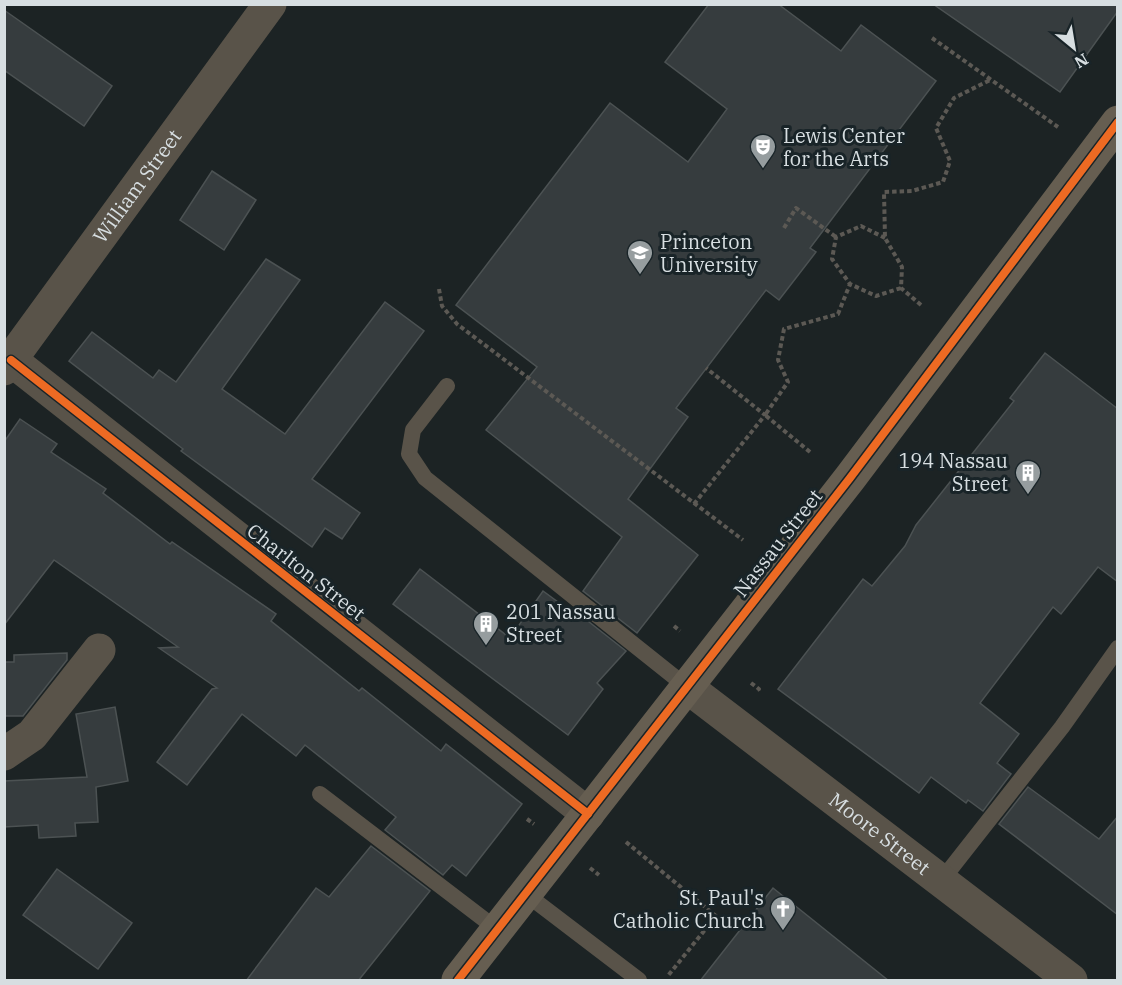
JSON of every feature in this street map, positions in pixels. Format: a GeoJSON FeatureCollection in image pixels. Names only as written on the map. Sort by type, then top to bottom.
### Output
{"type":"FeatureCollection","features":[{"type":"Feature","properties":{"kind":"main road","name":"Nassau Street"},"geometry":{"type":"LineString","coordinates":[[458,981],[850,478],[1118,122]]}},
{"type":"Feature","properties":{"kind":"street","name":"William Street"},"geometry":{"type":"LineString","coordinates":[[7,361],[270,4]]}},
{"type":"Feature","properties":{"kind":"street","name":"Charlton Street"},"geometry":{"type":"LineString","coordinates":[[7,361],[588,814]]}},
{"type":"Feature","properties":{"kind":"street"},"geometry":{"type":"LineString","coordinates":[[4,754],[9,753],[32,735],[99,650]]}},
{"type":"Feature","properties":{"kind":"street","name":"Moore Street"},"geometry":{"type":"LineString","coordinates":[[687,687],[1071,981]]}},
{"type":"Feature","properties":{"kind":"lane"},"geometry":{"type":"LineString","coordinates":[[447,386],[414,430],[409,454],[425,478],[687,687]]}},
{"type":"Feature","properties":{"kind":"lane"},"geometry":{"type":"LineString","coordinates":[[941,881],[1062,727],[1118,648]]}},
{"type":"Feature","properties":{"kind":"lane"},"geometry":{"type":"LineString","coordinates":[[320,794],[498,930]]}},
{"type":"Feature","properties":{"kind":"lane"},"geometry":{"type":"LineString","coordinates":[[526,894],[639,981]]}},
{"type":"Feature","properties":{"kind":"path"},"geometry":{"type":"LineString","coordinates":[[932,38],[1058,127]]}},
{"type":"Feature","properties":{"kind":"path"},"geometry":{"type":"LineString","coordinates":[[901,288],[902,267],[885,238],[884,192],[912,191],[943,182],[950,161],[936,129],[954,98],[990,80]]}},
{"type":"Feature","properties":{"kind":"path"},"geometry":{"type":"LineString","coordinates":[[784,228],[796,208],[836,237]]}},
{"type":"Feature","properties":{"kind":"path"},"geometry":{"type":"LineString","coordinates":[[836,237],[861,226],[885,238]]}},
{"type":"Feature","properties":{"kind":"path"},"geometry":{"type":"LineString","coordinates":[[836,237],[832,259],[850,284],[876,296],[901,288]]}},
{"type":"Feature","properties":{"kind":"path"},"geometry":{"type":"LineString","coordinates":[[694,504],[765,416],[788,382],[778,360],[784,329],[838,314],[850,284]]}},
{"type":"Feature","properties":{"kind":"path"},"geometry":{"type":"LineString","coordinates":[[901,288],[921,305]]}},
{"type":"Feature","properties":{"kind":"path"},"geometry":{"type":"LineString","coordinates":[[439,289],[442,306],[457,324],[742,540]]}},
{"type":"Feature","properties":{"kind":"path"},"geometry":{"type":"LineString","coordinates":[[706,368],[810,452]]}},
{"type":"Feature","properties":{"kind":"path"},"geometry":{"type":"LineString","coordinates":[[674,626],[680,631]]}},
{"type":"Feature","properties":{"kind":"path"},"geometry":{"type":"LineString","coordinates":[[751,683],[759,689],[751,692]]}},
{"type":"Feature","properties":{"kind":"path"},"geometry":{"type":"LineString","coordinates":[[527,819],[534,824]]}},
{"type":"Feature","properties":{"kind":"path"},"geometry":{"type":"LineString","coordinates":[[626,842],[716,916],[664,981]]}},
{"type":"Feature","properties":{"kind":"building"},"geometry":{"type":"Polygon","coordinates":[[[709,4],[778,4],[841,51],[861,25],[936,81],[810,248],[816,252],[779,300],[766,290],[676,408],[688,417],[628,499],[698,555],[637,633],[583,591],[622,537],[486,430],[537,367],[456,305],[610,103],[688,162],[727,109],[665,62],[709,4]]]}},
{"type":"Feature","properties":{"kind":"building"},"geometry":{"type":"Polygon","coordinates":[[[933,4],[1118,4],[1118,11],[1060,92],[933,4]]]}},
{"type":"Feature","properties":{"kind":"building"},"geometry":{"type":"Polygon","coordinates":[[[4,10],[112,86],[84,126],[4,70],[4,10]]]}},
{"type":"Feature","properties":{"kind":"building"},"geometry":{"type":"Polygon","coordinates":[[[212,171],[256,200],[224,250],[180,220],[212,171]]]}},
{"type":"Feature","properties":{"kind":"building"},"geometry":{"type":"Polygon","coordinates":[[[266,259],[300,280],[222,389],[285,434],[385,302],[424,331],[312,479],[360,513],[342,539],[325,528],[312,547],[181,451],[183,449],[69,361],[92,332],[153,378],[159,370],[176,382],[266,259]]]}},
{"type":"Feature","properties":{"kind":"building"},"geometry":{"type":"Polygon","coordinates":[[[1045,353],[1118,409],[1118,582],[1098,567],[1061,614],[1053,607],[980,703],[1019,734],[997,763],[1011,774],[983,811],[968,800],[966,803],[931,777],[919,793],[778,689],[863,579],[872,586],[905,546],[916,525],[1014,401],[1010,398],[1045,353]]]}},
{"type":"Feature","properties":{"kind":"building"},"geometry":{"type":"Polygon","coordinates":[[[20,419],[57,444],[51,452],[106,489],[103,493],[170,544],[172,542],[276,614],[271,621],[359,691],[362,688],[441,751],[446,744],[522,804],[466,876],[452,865],[443,875],[385,830],[396,817],[305,745],[296,756],[242,714],[187,785],[157,762],[212,689],[217,688],[159,648],[178,647],[54,560],[4,625],[4,442],[20,419]]]}},
{"type":"Feature","properties":{"kind":"building","name":"201 Nassau Street"},"geometry":{"type":"Polygon","coordinates":[[[420,569],[510,638],[543,591],[569,610],[570,607],[626,651],[597,683],[603,689],[568,735],[393,604],[420,569]]]}},
{"type":"Feature","properties":{"kind":"building"},"geometry":{"type":"Polygon","coordinates":[[[67,653],[67,660],[23,716],[4,716],[4,662],[14,662],[14,655],[67,653]]]}},
{"type":"Feature","properties":{"kind":"building"},"geometry":{"type":"Polygon","coordinates":[[[115,707],[128,781],[96,787],[98,822],[75,823],[76,836],[39,838],[38,825],[4,827],[4,781],[87,777],[76,714],[115,707]]]}},
{"type":"Feature","properties":{"kind":"building"},"geometry":{"type":"Polygon","coordinates":[[[1028,787],[1099,839],[1118,816],[1118,915],[999,824],[1028,787]]]}},
{"type":"Feature","properties":{"kind":"building"},"geometry":{"type":"Polygon","coordinates":[[[371,846],[430,891],[358,981],[246,981],[316,888],[329,897],[371,846]]]}},
{"type":"Feature","properties":{"kind":"building"},"geometry":{"type":"Polygon","coordinates":[[[57,869],[132,923],[98,969],[23,915],[57,869]]]}},
{"type":"Feature","properties":{"kind":"building","name":"St. Paul's Catholic Church"},"geometry":{"type":"Polygon","coordinates":[[[773,888],[889,981],[700,981],[773,888]]]}},
{"type":"Feature","properties":{"kind":"cycle path"},"geometry":{"type":"LineString","coordinates":[[458,980],[850,478],[1118,122]]}},
{"type":"Feature","properties":{"kind":"cycle path"},"geometry":{"type":"LineString","coordinates":[[11,360],[588,814]]}},
{"type":"Feature","properties":{"kind":"place","name":"Lewis Center for the Arts"},"geometry":{"type":"Point","coordinates":[763,170]}},
{"type":"Feature","properties":{"kind":"place","name":"Princeton University"},"geometry":{"type":"Point","coordinates":[640,276]}},
{"type":"Feature","properties":{"kind":"place","name":"194 Nassau Street"},"geometry":{"type":"Point","coordinates":[1028,496]}},
{"type":"Feature","properties":{"kind":"place","name":"201 Nassau Street"},"geometry":{"type":"Point","coordinates":[486,647]}},
{"type":"Feature","properties":{"kind":"place","name":"St. Paul's Catholic Church"},"geometry":{"type":"Point","coordinates":[783,932]}}]}
